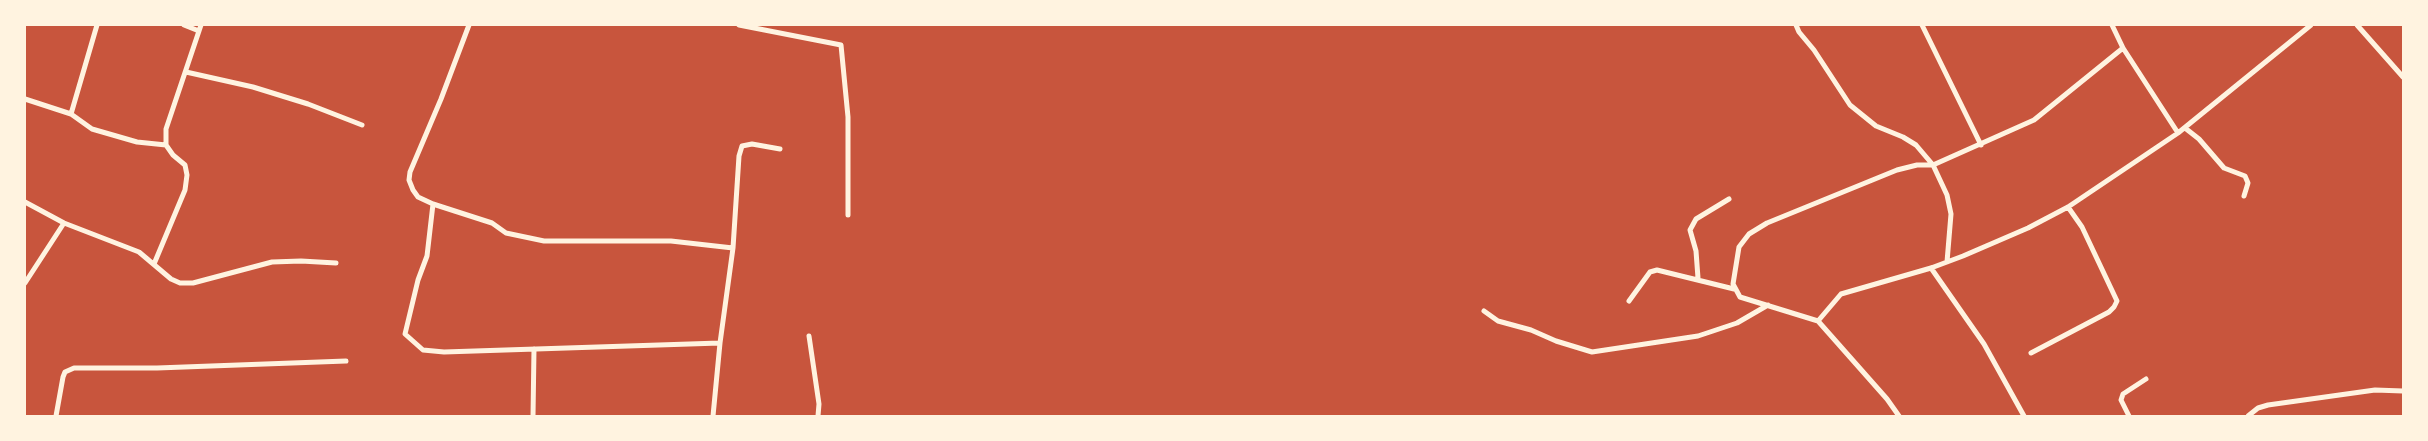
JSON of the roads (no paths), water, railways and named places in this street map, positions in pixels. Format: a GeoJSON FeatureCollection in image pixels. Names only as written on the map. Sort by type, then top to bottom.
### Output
{"type":"FeatureCollection","features":[{"type":"Feature","properties":{"kind":"street"},"geometry":{"type":"LineString","coordinates":[[71,114],[97,25]]}},
{"type":"Feature","properties":{"kind":"street"},"geometry":{"type":"LineString","coordinates":[[154,264],[185,190],[187,175],[185,165],[173,155],[166,145],[166,129],[200,28],[184,25]]}},
{"type":"Feature","properties":{"kind":"street"},"geometry":{"type":"LineString","coordinates":[[469,25],[452,66],[442,100],[410,172],[409,180],[418,197],[433,204],[492,222],[506,233],[544,241],[671,241],[733,248]]}},
{"type":"Feature","properties":{"kind":"street"},"geometry":{"type":"LineString","coordinates":[[739,25],[841,45],[848,117],[848,215]]}},
{"type":"Feature","properties":{"kind":"street"},"geometry":{"type":"LineString","coordinates":[[1796,25],[1850,105],[1876,126],[1903,137],[1916,145],[1933,166],[1948,195],[1951,214],[1947,262]]}},
{"type":"Feature","properties":{"kind":"street"},"geometry":{"type":"LineString","coordinates":[[1922,25],[1981,145]]}},
{"type":"Feature","properties":{"kind":"street"},"geometry":{"type":"LineString","coordinates":[[2112,25],[2123,48],[2178,133]]}},
{"type":"Feature","properties":{"kind":"street"},"geometry":{"type":"LineString","coordinates":[[1818,321],[1828,306],[1841,294],[1932,268],[1992,244],[2068,207],[2185,128],[2248,74],[2312,25]]}},
{"type":"Feature","properties":{"kind":"street"},"geometry":{"type":"LineString","coordinates":[[2357,25],[2402,74]]}},
{"type":"Feature","properties":{"kind":"street"},"geometry":{"type":"LineString","coordinates":[[1899,416],[1887,398],[1818,321],[1740,297],[1733,284],[1739,247],[1749,234],[1767,223],[1897,170],[1917,165],[1933,166],[2034,120],[2123,48]]}},
{"type":"Feature","properties":{"kind":"street"},"geometry":{"type":"LineString","coordinates":[[186,72],[253,88],[308,104],[362,125]]}},
{"type":"Feature","properties":{"kind":"street"},"geometry":{"type":"LineString","coordinates":[[25,99],[71,114],[92,129],[136,142],[166,145]]}},
{"type":"Feature","properties":{"kind":"street"},"geometry":{"type":"LineString","coordinates":[[2185,128],[2198,139],[2224,168],[2245,176],[2248,183],[2244,196]]}},
{"type":"Feature","properties":{"kind":"street"},"geometry":{"type":"LineString","coordinates":[[713,416],[720,343],[733,248],[739,156],[742,146],[752,144],[780,149]]}},
{"type":"Feature","properties":{"kind":"street"},"geometry":{"type":"LineString","coordinates":[[1698,278],[1696,251],[1690,230],[1696,218],[1729,199]]}},
{"type":"Feature","properties":{"kind":"street"},"geometry":{"type":"LineString","coordinates":[[25,202],[64,223],[139,252],[170,279],[180,283],[193,283],[272,262],[301,260],[336,263]]}},
{"type":"Feature","properties":{"kind":"street"},"geometry":{"type":"LineString","coordinates":[[433,204],[427,256],[416,289],[405,334],[409,340],[422,350],[534,349],[720,343]]}},
{"type":"Feature","properties":{"kind":"street"},"geometry":{"type":"LineString","coordinates":[[2031,353],[2109,312],[2117,301],[2082,227],[2068,207]]}},
{"type":"Feature","properties":{"kind":"street"},"geometry":{"type":"LineString","coordinates":[[25,283],[64,223]]}},
{"type":"Feature","properties":{"kind":"street"},"geometry":{"type":"LineString","coordinates":[[1932,268],[1984,344],[2024,416]]}},
{"type":"Feature","properties":{"kind":"street"},"geometry":{"type":"LineString","coordinates":[[1630,301],[1650,272],[1657,270],[1698,278],[1734,288]]}},
{"type":"Feature","properties":{"kind":"street"},"geometry":{"type":"LineString","coordinates":[[1484,310],[1498,321],[1531,330],[1556,341],[1592,352],[1698,336],[1737,324],[1768,305]]}},
{"type":"Feature","properties":{"kind":"street"},"geometry":{"type":"LineString","coordinates":[[809,336],[819,404],[818,416]]}},
{"type":"Feature","properties":{"kind":"street"},"geometry":{"type":"LineString","coordinates":[[533,416],[534,349]]}},
{"type":"Feature","properties":{"kind":"street"},"geometry":{"type":"LineString","coordinates":[[56,416],[63,376],[65,372],[74,368],[157,368],[346,361]]}},
{"type":"Feature","properties":{"kind":"street"},"geometry":{"type":"LineString","coordinates":[[2129,416],[2121,400],[2124,394],[2146,379]]}},
{"type":"Feature","properties":{"kind":"street"},"geometry":{"type":"LineString","coordinates":[[2248,416],[2258,408],[2268,405],[2375,390],[2403,391]]}}]}
